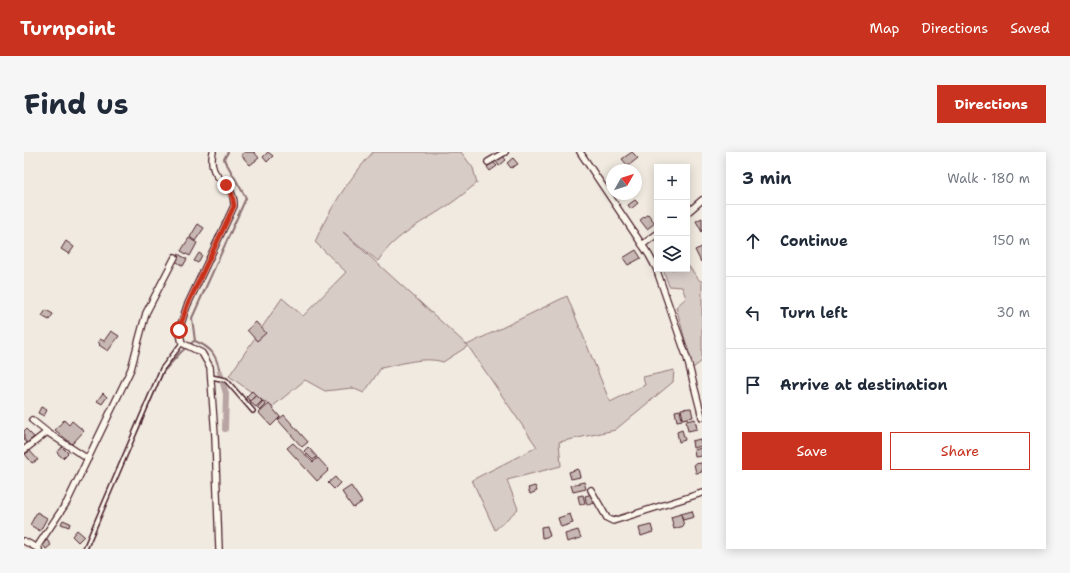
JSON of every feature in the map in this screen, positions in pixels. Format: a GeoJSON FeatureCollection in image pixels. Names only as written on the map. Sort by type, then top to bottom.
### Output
{"type":"FeatureCollection","features":[{"type":"Feature","properties":{"kind":"street"},"geometry":{"type":"LineString","coordinates":[[213,152],[211,164],[213,172],[232,194],[234,206],[187,306],[179,330],[184,344],[202,353],[207,360],[212,377],[218,549]]}},
{"type":"Feature","properties":{"kind":"street"},"geometry":{"type":"LineString","coordinates":[[488,162],[505,152]]}},
{"type":"Feature","properties":{"kind":"street"},"geometry":{"type":"LineString","coordinates":[[580,152],[656,268],[687,358],[702,417]]}},
{"type":"Feature","properties":{"kind":"street"},"geometry":{"type":"LineString","coordinates":[[690,211],[701,202]]}},
{"type":"Feature","properties":{"kind":"street"},"geometry":{"type":"LineString","coordinates":[[642,245],[654,236]]}},
{"type":"Feature","properties":{"kind":"street"},"geometry":{"type":"LineString","coordinates":[[24,541],[38,548],[67,502],[131,369],[146,313],[175,257]]}},
{"type":"Feature","properties":{"kind":"street"},"geometry":{"type":"LineString","coordinates":[[32,420],[88,459]]}},
{"type":"Feature","properties":{"kind":"street"},"geometry":{"type":"LineString","coordinates":[[24,450],[48,432]]}},
{"type":"Feature","properties":{"kind":"street"},"geometry":{"type":"LineString","coordinates":[[591,490],[607,518],[613,520],[702,493]]}},
{"type":"Feature","properties":{"kind":"lane"},"geometry":{"type":"LineString","coordinates":[[85,549],[162,369],[184,344]]}},
{"type":"Feature","properties":{"kind":"lane"},"geometry":{"type":"LineString","coordinates":[[212,377],[223,379],[253,411]]}},
{"type":"Feature","properties":{"kind":"shaded area"},"geometry":{"type":"Polygon","coordinates":[[[373,152],[461,152],[473,168],[477,183],[453,202],[401,236],[378,261],[343,232],[467,345],[567,296],[610,402],[645,385],[643,377],[674,370],[673,382],[615,430],[559,442],[561,466],[507,480],[518,509],[495,530],[472,480],[537,447],[468,346],[443,362],[436,360],[420,360],[381,368],[364,393],[352,388],[325,391],[305,380],[272,407],[229,376],[282,298],[303,316],[346,272],[315,242],[340,195],[373,152]]]}},
{"type":"Feature","properties":{"kind":"shaded area"},"geometry":{"type":"Polygon","coordinates":[[[690,268],[700,281],[702,281],[702,361],[693,368],[676,307],[686,298],[682,287],[669,286],[664,272],[690,272],[690,268]]]}},
{"type":"Feature","properties":{"kind":"building"},"geometry":{"type":"Polygon","coordinates":[[[245,152],[254,152],[259,158],[250,165],[241,155],[245,152]]]}},
{"type":"Feature","properties":{"kind":"building"},"geometry":{"type":"Polygon","coordinates":[[[268,152],[273,156],[267,162],[263,157],[268,152]]]}},
{"type":"Feature","properties":{"kind":"building"},"geometry":{"type":"Polygon","coordinates":[[[632,152],[638,158],[630,164],[626,164],[622,159],[632,152]]]}},
{"type":"Feature","properties":{"kind":"building"},"geometry":{"type":"Polygon","coordinates":[[[502,155],[506,160],[499,166],[495,160],[502,155]]]}},
{"type":"Feature","properties":{"kind":"building"},"geometry":{"type":"Polygon","coordinates":[[[513,158],[518,164],[511,168],[507,163],[513,158]]]}},
{"type":"Feature","properties":{"kind":"building"},"geometry":{"type":"Polygon","coordinates":[[[493,162],[497,166],[490,171],[487,167],[493,162]]]}},
{"type":"Feature","properties":{"kind":"building"},"geometry":{"type":"Polygon","coordinates":[[[635,200],[638,203],[631,209],[628,205],[635,200]]]}},
{"type":"Feature","properties":{"kind":"building"},"geometry":{"type":"Polygon","coordinates":[[[648,214],[654,224],[647,229],[640,220],[648,214]]]}},
{"type":"Feature","properties":{"kind":"building"},"geometry":{"type":"Polygon","coordinates":[[[702,218],[702,232],[696,221],[702,218]]]}},
{"type":"Feature","properties":{"kind":"building"},"geometry":{"type":"Polygon","coordinates":[[[198,224],[204,228],[195,241],[190,237],[198,224]]]}},
{"type":"Feature","properties":{"kind":"building"},"geometry":{"type":"Polygon","coordinates":[[[189,238],[197,243],[190,256],[181,251],[189,238]]]}},
{"type":"Feature","properties":{"kind":"building"},"geometry":{"type":"Polygon","coordinates":[[[66,241],[74,247],[69,254],[61,249],[66,241]]]}},
{"type":"Feature","properties":{"kind":"building"},"geometry":{"type":"Polygon","coordinates":[[[702,247],[702,261],[701,262],[695,250],[702,247]]]}},
{"type":"Feature","properties":{"kind":"building"},"geometry":{"type":"Polygon","coordinates":[[[636,250],[641,258],[628,265],[623,258],[636,250]]]}},
{"type":"Feature","properties":{"kind":"building"},"geometry":{"type":"Polygon","coordinates":[[[199,253],[202,255],[198,263],[194,261],[199,253]]]}},
{"type":"Feature","properties":{"kind":"building"},"geometry":{"type":"Polygon","coordinates":[[[178,254],[187,259],[183,266],[174,260],[178,254]]]}},
{"type":"Feature","properties":{"kind":"building"},"geometry":{"type":"Polygon","coordinates":[[[46,310],[53,314],[49,320],[42,316],[46,310]]]}},
{"type":"Feature","properties":{"kind":"building"},"geometry":{"type":"Polygon","coordinates":[[[256,322],[266,333],[257,341],[247,330],[256,322]]]}},
{"type":"Feature","properties":{"kind":"building"},"geometry":{"type":"Polygon","coordinates":[[[111,331],[119,336],[108,351],[99,345],[100,344],[98,342],[100,339],[104,341],[111,331]]]}},
{"type":"Feature","properties":{"kind":"building"},"geometry":{"type":"Polygon","coordinates":[[[252,391],[256,395],[250,401],[246,397],[252,391]]]}},
{"type":"Feature","properties":{"kind":"building"},"geometry":{"type":"Polygon","coordinates":[[[103,393],[107,397],[102,404],[97,401],[103,393]]]}},
{"type":"Feature","properties":{"kind":"building"},"geometry":{"type":"Polygon","coordinates":[[[256,395],[262,401],[256,407],[250,402],[256,395]]]}},
{"type":"Feature","properties":{"kind":"building"},"geometry":{"type":"Polygon","coordinates":[[[263,401],[266,405],[260,411],[257,408],[263,401]]]}},
{"type":"Feature","properties":{"kind":"building"},"geometry":{"type":"Polygon","coordinates":[[[269,404],[280,417],[271,426],[259,413],[269,404]]]}},
{"type":"Feature","properties":{"kind":"building"},"geometry":{"type":"Polygon","coordinates":[[[41,407],[47,410],[44,416],[38,413],[41,407]]]}},
{"type":"Feature","properties":{"kind":"building"},"geometry":{"type":"Polygon","coordinates":[[[691,408],[693,417],[683,419],[681,409],[691,408]]]}},
{"type":"Feature","properties":{"kind":"building"},"geometry":{"type":"Polygon","coordinates":[[[680,410],[682,420],[677,421],[675,411],[680,410]]]}},
{"type":"Feature","properties":{"kind":"building"},"geometry":{"type":"Polygon","coordinates":[[[284,415],[308,442],[302,447],[278,420],[284,415]]]}},
{"type":"Feature","properties":{"kind":"building"},"geometry":{"type":"Polygon","coordinates":[[[695,419],[697,429],[688,431],[686,421],[695,419]]]}},
{"type":"Feature","properties":{"kind":"building"},"geometry":{"type":"Polygon","coordinates":[[[64,420],[69,425],[72,421],[84,431],[72,444],[55,430],[64,420]]]}},
{"type":"Feature","properties":{"kind":"building"},"geometry":{"type":"Polygon","coordinates":[[[26,429],[34,437],[27,443],[24,439],[24,431],[26,429]]]}},
{"type":"Feature","properties":{"kind":"building"},"geometry":{"type":"Polygon","coordinates":[[[682,430],[685,440],[679,442],[677,432],[682,430]]]}},
{"type":"Feature","properties":{"kind":"building"},"geometry":{"type":"Polygon","coordinates":[[[700,439],[702,446],[693,448],[692,441],[700,439]]]}},
{"type":"Feature","properties":{"kind":"building"},"geometry":{"type":"Polygon","coordinates":[[[293,443],[313,462],[318,458],[329,470],[317,481],[287,448],[293,443]]]}},
{"type":"Feature","properties":{"kind":"building"},"geometry":{"type":"Polygon","coordinates":[[[62,447],[68,453],[63,458],[57,453],[62,447]]]}},
{"type":"Feature","properties":{"kind":"building"},"geometry":{"type":"Polygon","coordinates":[[[308,447],[317,457],[313,460],[304,451],[308,447]]]}},
{"type":"Feature","properties":{"kind":"building"},"geometry":{"type":"Polygon","coordinates":[[[702,448],[702,456],[695,457],[694,450],[702,448]]]}},
{"type":"Feature","properties":{"kind":"building"},"geometry":{"type":"Polygon","coordinates":[[[30,451],[38,460],[32,463],[25,454],[30,451]]]}},
{"type":"Feature","properties":{"kind":"building"},"geometry":{"type":"Polygon","coordinates":[[[702,463],[702,472],[696,473],[694,464],[702,463]]]}},
{"type":"Feature","properties":{"kind":"building"},"geometry":{"type":"Polygon","coordinates":[[[578,469],[580,477],[571,479],[569,472],[578,469]]]}},
{"type":"Feature","properties":{"kind":"building"},"geometry":{"type":"Polygon","coordinates":[[[335,477],[340,483],[334,489],[328,483],[335,477]]]}},
{"type":"Feature","properties":{"kind":"building"},"geometry":{"type":"Polygon","coordinates":[[[584,482],[586,489],[573,492],[571,485],[584,482]]]}},
{"type":"Feature","properties":{"kind":"building"},"geometry":{"type":"Polygon","coordinates":[[[351,486],[362,502],[353,508],[342,492],[351,486]]]}},
{"type":"Feature","properties":{"kind":"building"},"geometry":{"type":"Polygon","coordinates":[[[535,486],[537,491],[530,494],[528,488],[535,486]]]}},
{"type":"Feature","properties":{"kind":"building"},"geometry":{"type":"Polygon","coordinates":[[[592,494],[595,503],[587,505],[585,496],[592,494]]]}},
{"type":"Feature","properties":{"kind":"building"},"geometry":{"type":"Polygon","coordinates":[[[583,495],[585,503],[580,505],[578,496],[583,495]]]}},
{"type":"Feature","properties":{"kind":"building"},"geometry":{"type":"Polygon","coordinates":[[[692,511],[694,517],[683,520],[681,514],[692,511]]]}},
{"type":"Feature","properties":{"kind":"building"},"geometry":{"type":"Polygon","coordinates":[[[37,512],[47,518],[40,531],[30,525],[37,512]]]}},
{"type":"Feature","properties":{"kind":"building"},"geometry":{"type":"Polygon","coordinates":[[[570,514],[573,523],[561,527],[558,518],[570,514]]]}},
{"type":"Feature","properties":{"kind":"building"},"geometry":{"type":"Polygon","coordinates":[[[681,514],[684,526],[674,529],[671,517],[681,514]]]}},
{"type":"Feature","properties":{"kind":"building"},"geometry":{"type":"Polygon","coordinates":[[[63,520],[70,523],[69,527],[61,524],[63,520]]]}},
{"type":"Feature","properties":{"kind":"building"},"geometry":{"type":"Polygon","coordinates":[[[651,525],[653,532],[641,536],[639,528],[651,525]]]}},
{"type":"Feature","properties":{"kind":"building"},"geometry":{"type":"Polygon","coordinates":[[[547,526],[550,536],[542,538],[541,527],[547,526]]]}},
{"type":"Feature","properties":{"kind":"building"},"geometry":{"type":"Polygon","coordinates":[[[77,530],[84,536],[78,542],[72,536],[77,530]]]}},
{"type":"Feature","properties":{"kind":"building"},"geometry":{"type":"Polygon","coordinates":[[[578,530],[581,538],[567,542],[565,534],[578,530]]]}},
{"type":"Feature","properties":{"kind":"building"},"geometry":{"type":"Polygon","coordinates":[[[47,540],[51,545],[46,549],[42,544],[47,540]]]}},
{"type":"Feature","properties":{"kind":"waterway"},"geometry":{"type":"LineString","coordinates":[[220,372],[217,361],[209,349],[195,341],[192,318],[246,198],[224,159],[228,152]]}},
{"type":"Feature","properties":{"kind":"waterway"},"geometry":{"type":"LineString","coordinates":[[136,434],[163,372],[181,352],[194,341]]}},
{"type":"Feature","properties":{"kind":"waterway"},"geometry":{"type":"LineString","coordinates":[[220,372],[226,394],[225,429]]}},
{"type":"Feature","properties":{"kind":"waterway"},"geometry":{"type":"LineString","coordinates":[[87,549],[94,532]]}},
{"type":"Feature","properties":{"kind":"route"},"geometry":{"type":"LineString","coordinates":[[179,330],[187,306],[234,206],[232,194],[226,185]]}}]}
